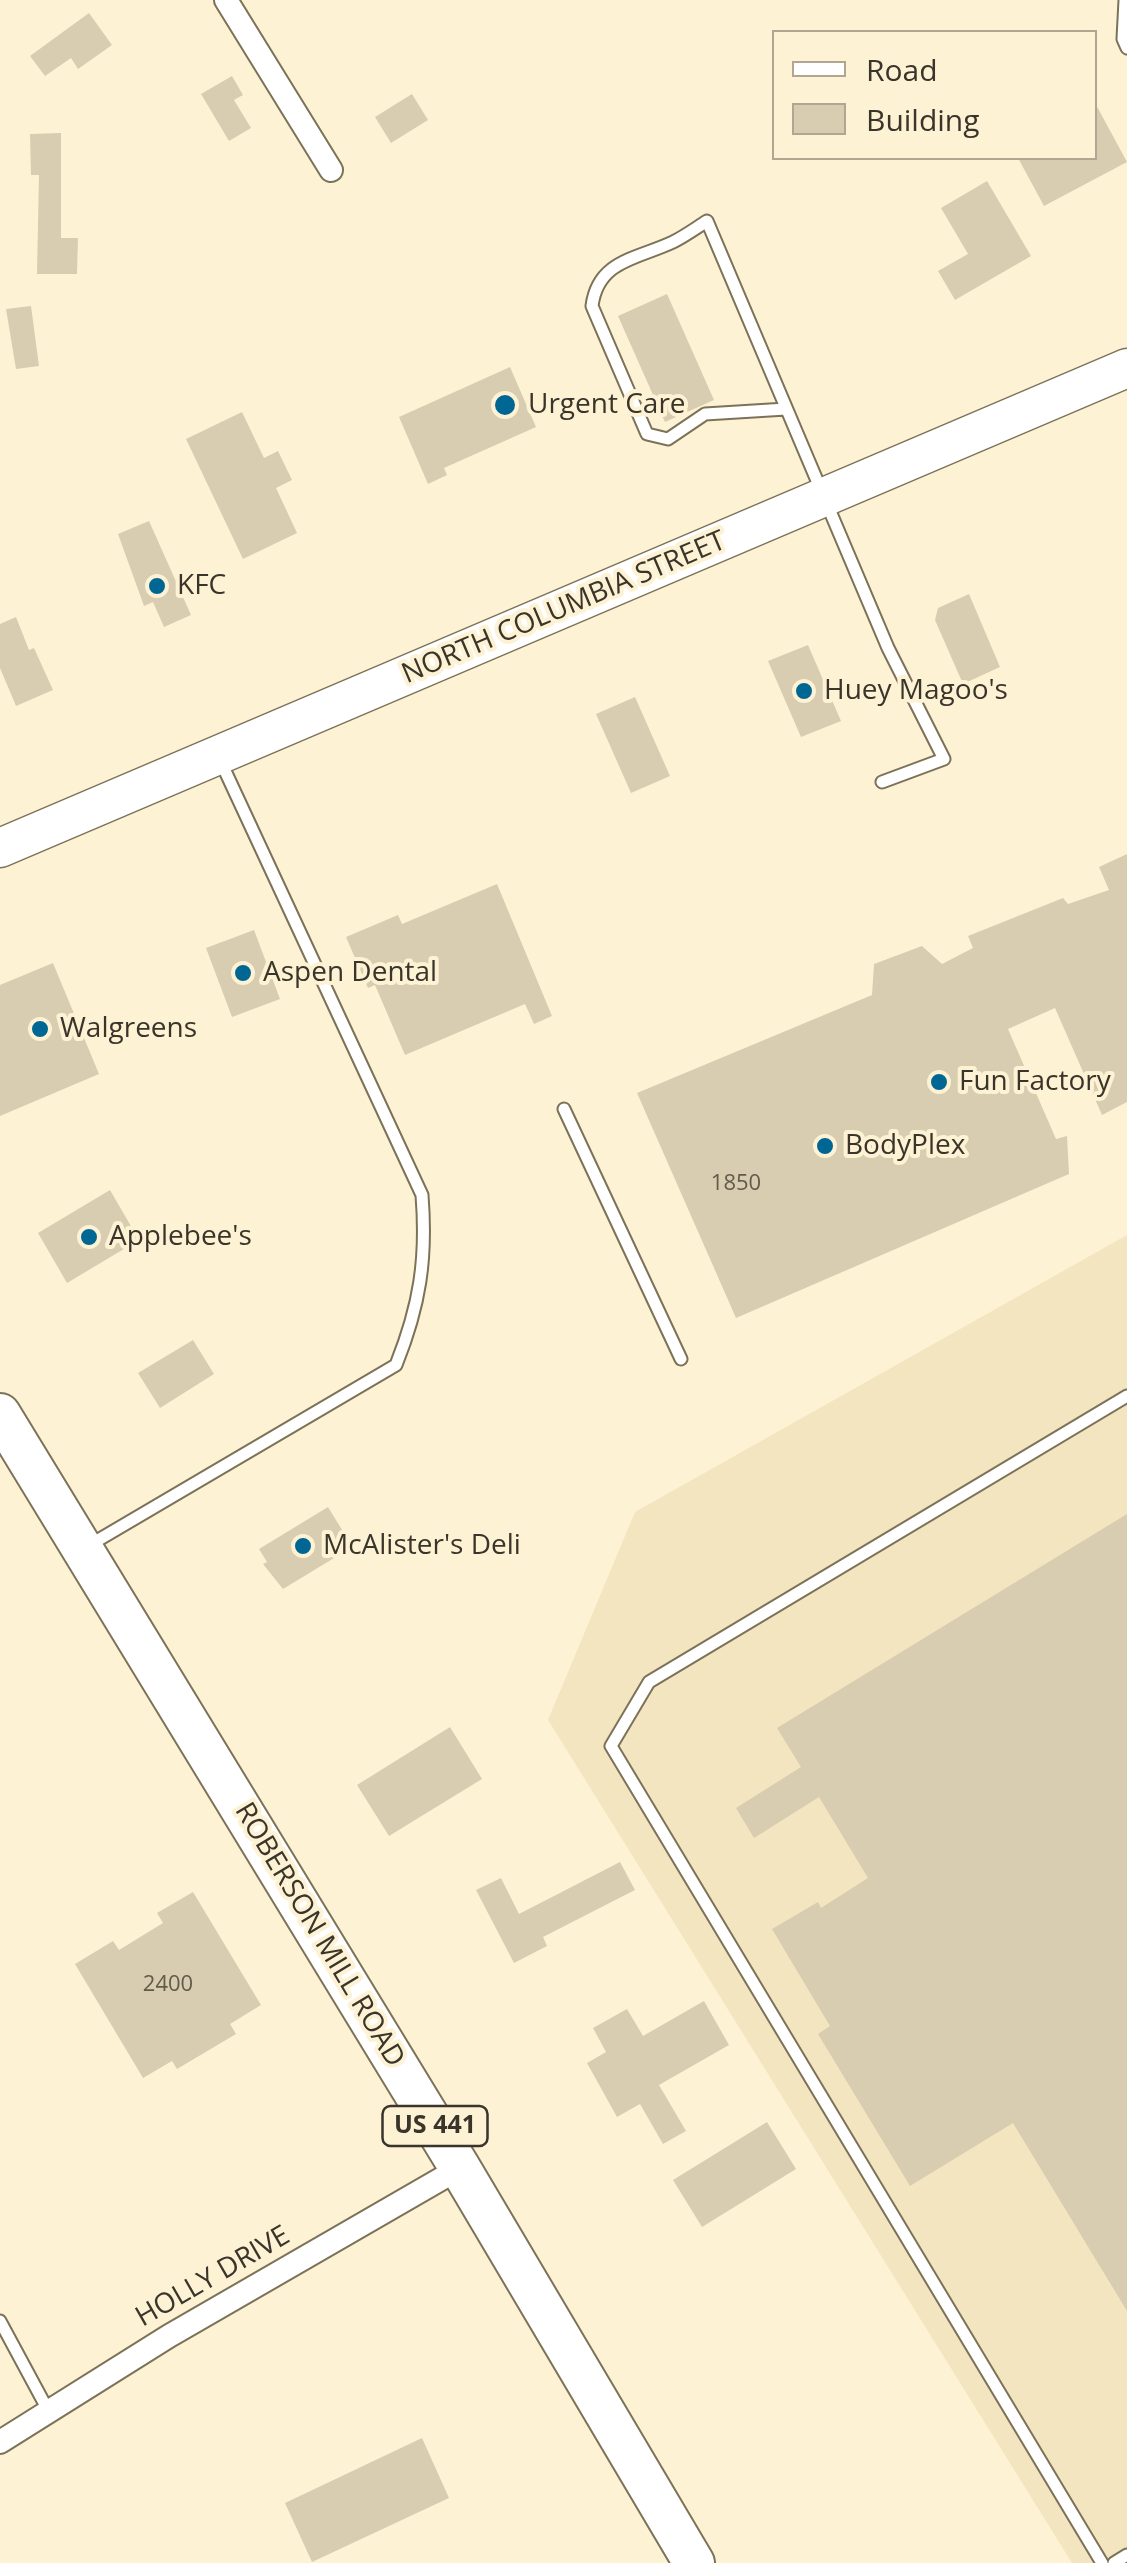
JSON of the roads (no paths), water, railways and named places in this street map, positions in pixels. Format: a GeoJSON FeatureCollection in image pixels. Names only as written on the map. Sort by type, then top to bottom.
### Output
{"type":"FeatureCollection","features":[{"type":"Feature","properties":{"kind":"highway","name":"ROBERSON MILL ROAD"},"geometry":{"type":"LineString","coordinates":[[0,1414],[460,2168],[694,2563]]}},
{"type":"Feature","properties":{"kind":"main road","name":"NORTH COLUMBIA STREET"},"geometry":{"type":"LineString","coordinates":[[0,848],[1127,368]]}},
{"type":"Feature","properties":{"kind":"street"},"geometry":{"type":"LineString","coordinates":[[226,0],[331,170]]}},
{"type":"Feature","properties":{"kind":"street","name":"HOLLY DRIVE"},"geometry":{"type":"LineString","coordinates":[[0,2442],[169,2336],[460,2168]]}},
{"type":"Feature","properties":{"kind":"lane"},"geometry":{"type":"LineString","coordinates":[[1126,0],[1127,48]]}},
{"type":"Feature","properties":{"kind":"lane"},"geometry":{"type":"LineString","coordinates":[[786,409],[705,414],[668,439],[647,434],[592,306],[595,287],[610,269],[674,241],[707,221],[888,648],[944,759],[882,782]]}},
{"type":"Feature","properties":{"kind":"lane"},"geometry":{"type":"LineString","coordinates":[[84,1548],[396,1365],[415,1308],[426,1243],[422,1195],[218,755]]}},
{"type":"Feature","properties":{"kind":"lane"},"geometry":{"type":"LineString","coordinates":[[564,1109],[680,1360]]}},
{"type":"Feature","properties":{"kind":"lane"},"geometry":{"type":"LineString","coordinates":[[1102,2563],[611,1746],[649,1682],[1127,1396]]}},
{"type":"Feature","properties":{"kind":"lane"},"geometry":{"type":"LineString","coordinates":[[0,2322],[48,2412]]}},
{"type":"Feature","properties":{"kind":"lane"},"geometry":{"type":"LineString","coordinates":[[1114,2563],[1127,2554]]}},
{"type":"Feature","properties":{"kind":"place","name":"Urgent Care"},"geometry":{"type":"Point","coordinates":[505,405]}},
{"type":"Feature","properties":{"kind":"place","name":"KFC"},"geometry":{"type":"Point","coordinates":[157,586]}},
{"type":"Feature","properties":{"kind":"place","name":"Huey Magoo's"},"geometry":{"type":"Point","coordinates":[804,691]}},
{"type":"Feature","properties":{"kind":"place","name":"Aspen Dental"},"geometry":{"type":"Point","coordinates":[243,973]}},
{"type":"Feature","properties":{"kind":"place","name":"Walgreens"},"geometry":{"type":"Point","coordinates":[40,1029]}},
{"type":"Feature","properties":{"kind":"place","name":"Fun Factory"},"geometry":{"type":"Point","coordinates":[939,1082]}},
{"type":"Feature","properties":{"kind":"place","name":"BodyPlex"},"geometry":{"type":"Point","coordinates":[825,1146]}},
{"type":"Feature","properties":{"kind":"place","name":"Applebee's"},"geometry":{"type":"Point","coordinates":[89,1237]}},
{"type":"Feature","properties":{"kind":"place","name":"McAlister's Deli"},"geometry":{"type":"Point","coordinates":[303,1546]}}]}
